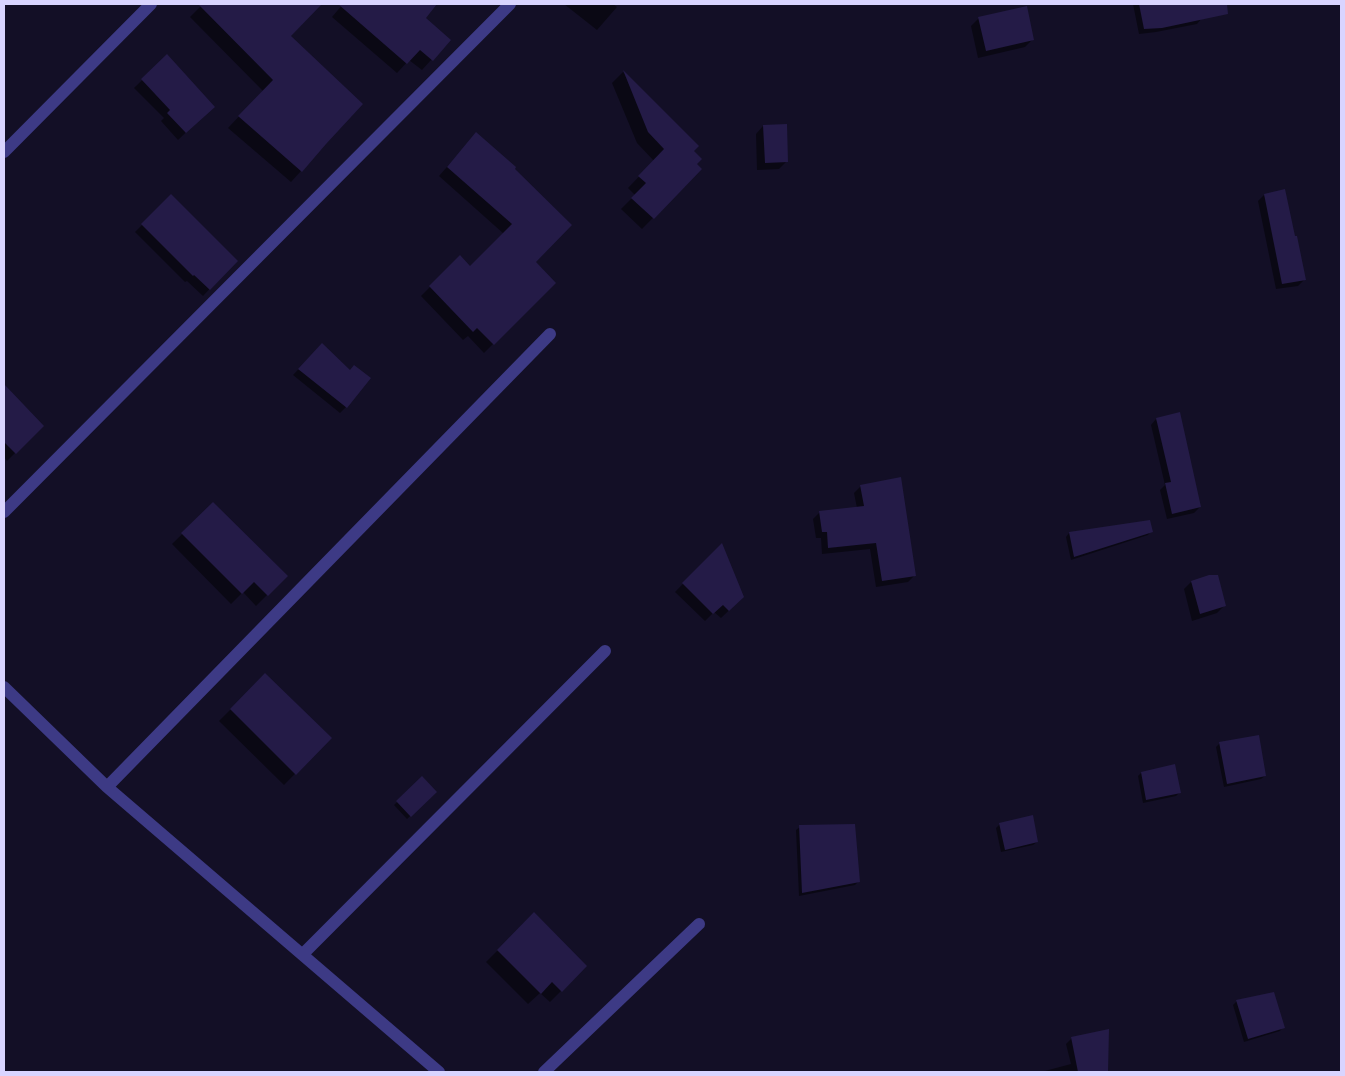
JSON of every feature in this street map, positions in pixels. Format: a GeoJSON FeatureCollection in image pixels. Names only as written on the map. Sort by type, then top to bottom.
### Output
{"type":"FeatureCollection","features":[{"type":"Feature","properties":{"kind":"street"},"geometry":{"type":"LineString","coordinates":[[4,152],[151,4]]}},
{"type":"Feature","properties":{"kind":"street"},"geometry":{"type":"LineString","coordinates":[[4,512],[510,4]]}},
{"type":"Feature","properties":{"kind":"street"},"geometry":{"type":"LineString","coordinates":[[107,787],[550,334]]}},
{"type":"Feature","properties":{"kind":"street"},"geometry":{"type":"LineString","coordinates":[[303,954],[605,651]]}},
{"type":"Feature","properties":{"kind":"street"},"geometry":{"type":"LineString","coordinates":[[4,688],[107,787],[439,1072]]}},
{"type":"Feature","properties":{"kind":"street"},"geometry":{"type":"LineString","coordinates":[[544,1072],[699,924]]}},
{"type":"Feature","properties":{"kind":"building"},"geometry":{"type":"Polygon","coordinates":[[[198,4],[322,4],[291,36],[363,104],[302,172],[238,116],[273,80],[198,4]]]}},
{"type":"Feature","properties":{"kind":"building"},"geometry":{"type":"Polygon","coordinates":[[[338,4],[437,4],[426,18],[451,40],[433,61],[420,50],[407,64],[338,4]]]}},
{"type":"Feature","properties":{"kind":"building"},"geometry":{"type":"Polygon","coordinates":[[[1139,4],[1227,4],[1228,14],[1162,28],[1144,29],[1139,4]]]}},
{"type":"Feature","properties":{"kind":"building"},"geometry":{"type":"Polygon","coordinates":[[[1027,6],[1034,40],[986,51],[978,17],[1027,6]]]}},
{"type":"Feature","properties":{"kind":"building"},"geometry":{"type":"Polygon","coordinates":[[[167,54],[215,107],[186,133],[167,113],[170,110],[141,79],[167,54]]]}},
{"type":"Feature","properties":{"kind":"building"},"geometry":{"type":"Polygon","coordinates":[[[623,70],[699,146],[694,151],[702,159],[697,164],[702,169],[654,219],[631,198],[646,183],[638,176],[664,149],[648,132],[623,70]]]}},
{"type":"Feature","properties":{"kind":"building"},"geometry":{"type":"Polygon","coordinates":[[[787,124],[788,162],[765,163],[763,125],[787,124]]]}},
{"type":"Feature","properties":{"kind":"building"},"geometry":{"type":"Polygon","coordinates":[[[476,132],[516,167],[515,169],[572,225],[536,262],[556,283],[494,345],[477,328],[473,332],[429,286],[460,255],[470,266],[512,224],[447,167],[476,132]]]}},
{"type":"Feature","properties":{"kind":"building"},"geometry":{"type":"Polygon","coordinates":[[[1285,189],[1306,280],[1282,284],[1264,194],[1285,189]]]}},
{"type":"Feature","properties":{"kind":"building"},"geometry":{"type":"Polygon","coordinates":[[[171,194],[238,261],[210,290],[193,276],[141,224],[171,194]]]}},
{"type":"Feature","properties":{"kind":"building"},"geometry":{"type":"Polygon","coordinates":[[[322,343],[350,370],[354,365],[371,378],[347,408],[298,369],[322,343]]]}},
{"type":"Feature","properties":{"kind":"building"},"geometry":{"type":"Polygon","coordinates":[[[4,384],[44,426],[16,454],[4,442],[4,384]]]}},
{"type":"Feature","properties":{"kind":"building"},"geometry":{"type":"Polygon","coordinates":[[[1180,412],[1201,507],[1172,514],[1165,483],[1171,482],[1156,418],[1180,412]]]}},
{"type":"Feature","properties":{"kind":"building"},"geometry":{"type":"Polygon","coordinates":[[[901,477],[916,576],[882,581],[876,543],[828,548],[827,532],[822,532],[819,511],[864,506],[860,485],[901,477]]]}},
{"type":"Feature","properties":{"kind":"building"},"geometry":{"type":"Polygon","coordinates":[[[213,502],[288,576],[268,596],[254,582],[242,594],[181,533],[213,502]]]}},
{"type":"Feature","properties":{"kind":"building"},"geometry":{"type":"Polygon","coordinates":[[[1150,520],[1153,532],[1074,557],[1069,532],[1150,520]]]}},
{"type":"Feature","properties":{"kind":"building"},"geometry":{"type":"Polygon","coordinates":[[[722,543],[744,597],[729,611],[723,605],[713,614],[682,583],[722,543]]]}},
{"type":"Feature","properties":{"kind":"building"},"geometry":{"type":"Polygon","coordinates":[[[1209,575],[1218,575],[1226,606],[1200,614],[1191,581],[1209,575]]]}},
{"type":"Feature","properties":{"kind":"building"},"geometry":{"type":"Polygon","coordinates":[[[265,673],[332,738],[296,775],[230,709],[265,673]]]}},
{"type":"Feature","properties":{"kind":"building"},"geometry":{"type":"Polygon","coordinates":[[[1259,735],[1266,776],[1227,784],[1219,742],[1259,735]]]}},
{"type":"Feature","properties":{"kind":"building"},"geometry":{"type":"Polygon","coordinates":[[[1175,764],[1181,793],[1146,800],[1141,772],[1175,764]]]}},
{"type":"Feature","properties":{"kind":"building"},"geometry":{"type":"Polygon","coordinates":[[[422,776],[437,792],[411,817],[396,801],[422,776]]]}},
{"type":"Feature","properties":{"kind":"building"},"geometry":{"type":"Polygon","coordinates":[[[1033,815],[1038,842],[1005,850],[999,823],[1033,815]]]}},
{"type":"Feature","properties":{"kind":"building"},"geometry":{"type":"Polygon","coordinates":[[[855,824],[860,882],[802,893],[799,825],[855,824]]]}},
{"type":"Feature","properties":{"kind":"building"},"geometry":{"type":"Polygon","coordinates":[[[534,912],[587,966],[562,992],[552,982],[541,994],[497,950],[534,912]]]}},
{"type":"Feature","properties":{"kind":"building"},"geometry":{"type":"Polygon","coordinates":[[[1274,992],[1285,1028],[1248,1039],[1236,1000],[1274,992]]]}},
{"type":"Feature","properties":{"kind":"building"},"geometry":{"type":"Polygon","coordinates":[[[1109,1029],[1108,1072],[1078,1072],[1071,1037],[1109,1029]]]}}]}
